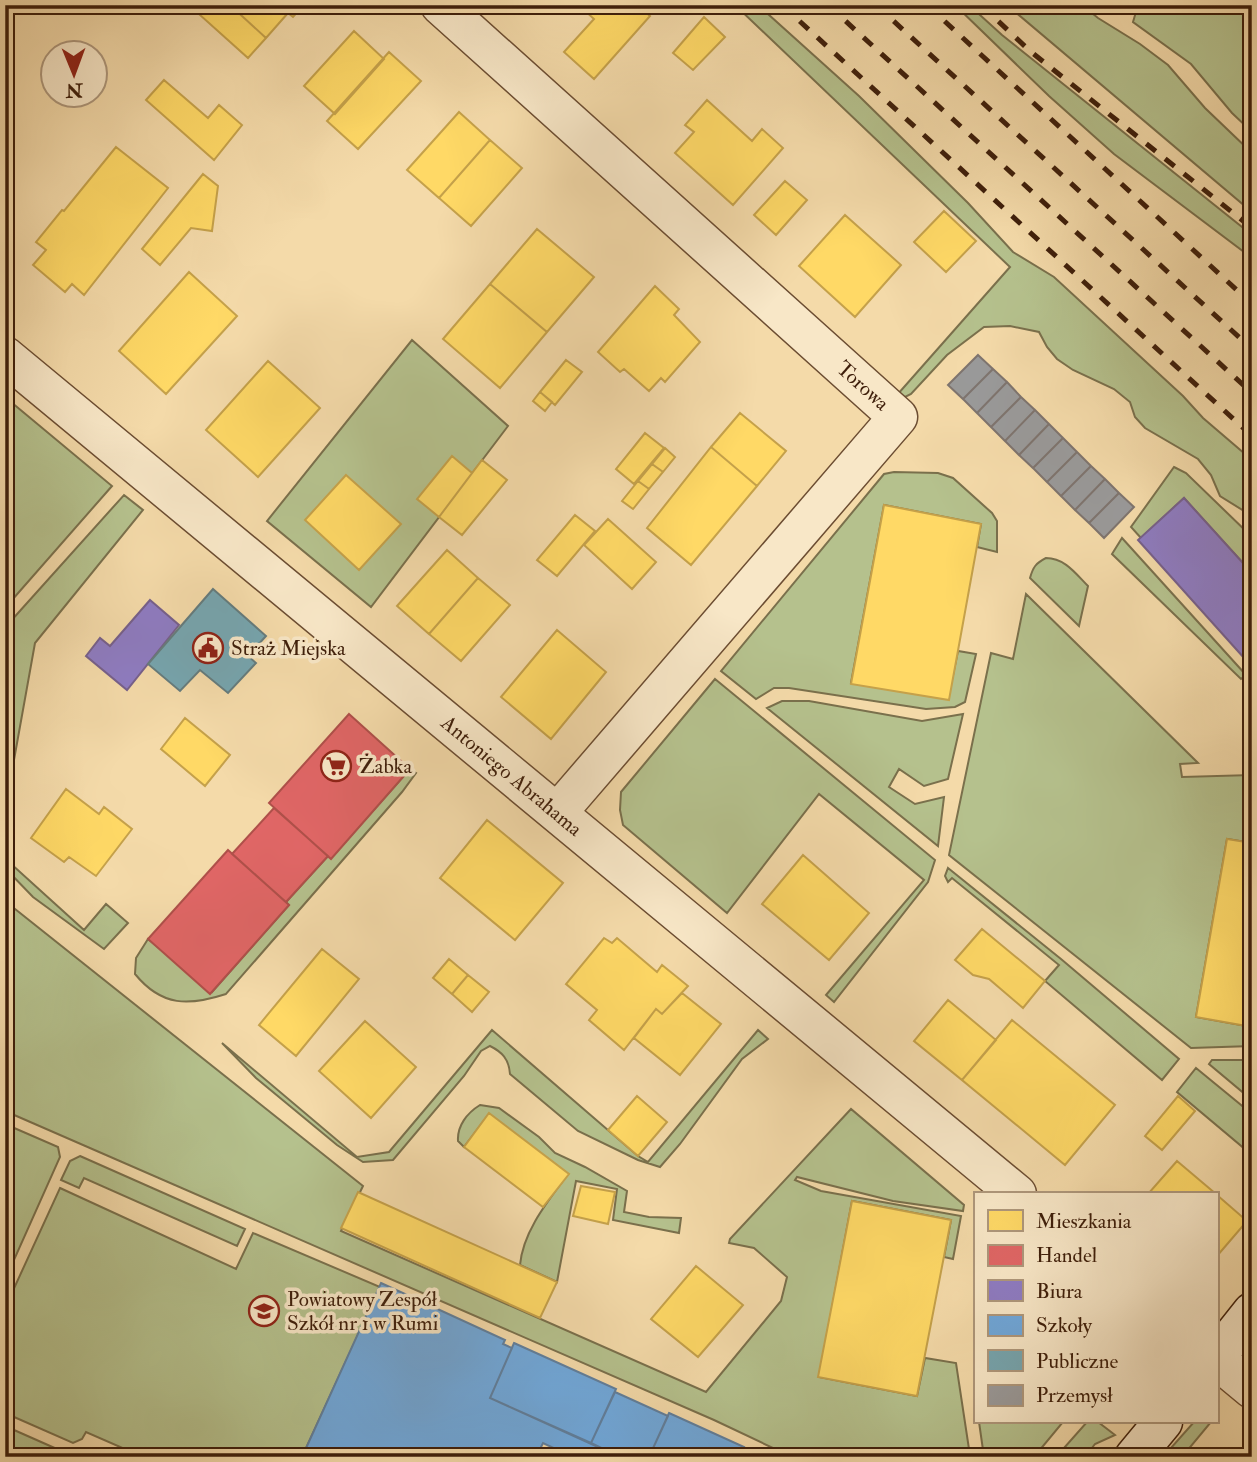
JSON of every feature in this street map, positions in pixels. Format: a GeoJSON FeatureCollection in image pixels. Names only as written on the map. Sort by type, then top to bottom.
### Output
{"type":"FeatureCollection","features":[{"type":"Feature","properties":{"kind":"street","name":"Torowa"},"geometry":{"type":"LineString","coordinates":[[440,5],[898,416],[558,811]]}},
{"type":"Feature","properties":{"kind":"street","name":"Antoniego Abrahama"},"geometry":{"type":"LineString","coordinates":[[5,356],[558,811],[1015,1192]]}},
{"type":"Feature","properties":{"kind":"street"},"geometry":{"type":"LineString","coordinates":[[1218,1357],[1252,1312]]}},
{"type":"Feature","properties":{"kind":"street"},"geometry":{"type":"LineString","coordinates":[[1218,1359],[1252,1389]]}},
{"type":"Feature","properties":{"kind":"street"},"geometry":{"type":"LineString","coordinates":[[1134,1457],[1161,1424]]}},
{"type":"Feature","properties":{"kind":"green space"},"geometry":{"type":"Polygon","coordinates":[[[735,5],[758,5],[859,96],[968,203],[1013,252],[1054,277],[1183,396],[1203,418],[1252,460],[1252,516],[1220,496],[1211,475],[1198,459],[1145,428],[1135,417],[1130,402],[1114,389],[1073,370],[1057,359],[1039,332],[1010,326],[984,327],[947,355],[911,394],[899,400],[897,395],[1010,267],[735,5]]]}},
{"type":"Feature","properties":{"kind":"green space"},"geometry":{"type":"Polygon","coordinates":[[[955,5],[969,5],[1002,35],[1252,235],[1252,258],[1114,154],[1049,96],[955,5]]]}},
{"type":"Feature","properties":{"kind":"green space"},"geometry":{"type":"Polygon","coordinates":[[[1007,5],[1082,5],[1168,65],[1205,108],[1252,153],[1252,212],[1007,5]]]}},
{"type":"Feature","properties":{"kind":"green space"},"geometry":{"type":"Polygon","coordinates":[[[1138,5],[1252,5],[1252,132],[1232,113],[1191,64],[1133,22],[1138,5]]]}},
{"type":"Feature","properties":{"kind":"green space"},"geometry":{"type":"Polygon","coordinates":[[[412,340],[508,426],[371,607],[267,521],[412,340]]]}},
{"type":"Feature","properties":{"kind":"green space"},"geometry":{"type":"Polygon","coordinates":[[[5,397],[112,486],[5,608],[5,397]]]}},
{"type":"Feature","properties":{"kind":"green space"},"geometry":{"type":"Polygon","coordinates":[[[1174,467],[1186,473],[1252,537],[1252,573],[1184,498],[1141,538],[1131,527],[1174,467]]]}},
{"type":"Feature","properties":{"kind":"green space"},"geometry":{"type":"Polygon","coordinates":[[[938,473],[953,478],[992,513],[997,521],[997,552],[977,547],[981,524],[884,505],[851,683],[948,699],[958,651],[976,654],[965,702],[955,707],[926,709],[789,688],[774,688],[756,699],[721,671],[884,474],[938,473]]]}},
{"type":"Feature","properties":{"kind":"green space"},"geometry":{"type":"Polygon","coordinates":[[[124,495],[143,510],[35,643],[5,810],[5,699],[10,622],[124,495]]]}},
{"type":"Feature","properties":{"kind":"green space"},"geometry":{"type":"Polygon","coordinates":[[[1122,538],[1246,675],[1241,679],[1112,554],[1122,538]]]}},
{"type":"Feature","properties":{"kind":"green space"},"geometry":{"type":"Polygon","coordinates":[[[1046,558],[1064,564],[1088,586],[1079,626],[1030,578],[1035,566],[1046,558]]]}},
{"type":"Feature","properties":{"kind":"green space"},"geometry":{"type":"Polygon","coordinates":[[[1026,594],[1198,763],[1180,764],[1182,777],[1252,775],[1252,843],[1227,839],[1196,1017],[1252,1027],[1252,1046],[1191,1048],[949,855],[991,653],[1013,659],[1026,594]]]}},
{"type":"Feature","properties":{"kind":"green space"},"geometry":{"type":"Polygon","coordinates":[[[715,679],[935,860],[928,882],[834,1002],[826,995],[924,880],[819,794],[727,913],[623,825],[621,792],[715,679]]]}},
{"type":"Feature","properties":{"kind":"green space"},"geometry":{"type":"Polygon","coordinates":[[[782,701],[809,701],[922,721],[963,714],[948,779],[924,786],[899,769],[889,787],[915,804],[944,797],[938,846],[767,708],[782,701]]]}},
{"type":"Feature","properties":{"kind":"green space"},"geometry":{"type":"Polygon","coordinates":[[[410,769],[416,773],[402,792],[226,994],[200,1001],[177,1001],[155,993],[135,974],[136,958],[148,939],[212,992],[289,905],[286,902],[328,856],[331,858],[410,769]]]}},
{"type":"Feature","properties":{"kind":"green space"},"geometry":{"type":"Polygon","coordinates":[[[5,850],[10,863],[84,930],[106,904],[128,923],[104,949],[33,897],[5,868],[5,850]]]}},
{"type":"Feature","properties":{"kind":"green space"},"geometry":{"type":"Polygon","coordinates":[[[948,868],[1179,1059],[1162,1080],[1045,981],[1059,965],[952,878],[948,882],[945,876],[948,868]]]}},
{"type":"Feature","properties":{"kind":"green space"},"geometry":{"type":"Polygon","coordinates":[[[5,901],[363,1186],[341,1231],[706,1392],[781,1301],[787,1277],[754,1248],[729,1243],[730,1239],[851,1109],[964,1205],[963,1211],[893,1201],[797,1177],[795,1180],[821,1191],[961,1216],[953,1259],[944,1257],[951,1220],[852,1201],[819,1377],[917,1396],[925,1358],[956,1363],[969,1449],[937,1454],[936,1457],[769,1457],[773,1448],[714,1420],[5,1111],[5,901]]]}},
{"type":"Feature","properties":{"kind":"green space"},"geometry":{"type":"Polygon","coordinates":[[[492,1030],[648,1162],[758,1030],[768,1039],[742,1059],[660,1167],[638,1160],[578,1131],[510,1074],[504,1057],[490,1046],[481,1051],[464,1076],[393,1160],[363,1162],[337,1145],[256,1078],[222,1043],[357,1157],[389,1152],[492,1030]]]}},
{"type":"Feature","properties":{"kind":"green space"},"geometry":{"type":"Polygon","coordinates":[[[1212,1060],[1252,1060],[1252,1100],[1209,1064],[1212,1060]]]}},
{"type":"Feature","properties":{"kind":"green space"},"geometry":{"type":"Polygon","coordinates":[[[1196,1068],[1252,1114],[1252,1155],[1177,1092],[1196,1068]]]}},
{"type":"Feature","properties":{"kind":"green space"},"geometry":{"type":"Polygon","coordinates":[[[480,1105],[499,1108],[539,1137],[555,1153],[627,1191],[624,1212],[649,1217],[681,1218],[679,1233],[613,1220],[617,1189],[576,1181],[557,1282],[520,1265],[531,1228],[568,1174],[489,1114],[464,1147],[458,1141],[461,1125],[480,1105]]]}},
{"type":"Feature","properties":{"kind":"green space"},"geometry":{"type":"Polygon","coordinates":[[[5,1124],[58,1147],[60,1157],[5,1280],[5,1124]]]}},
{"type":"Feature","properties":{"kind":"green space"},"geometry":{"type":"Polygon","coordinates":[[[80,1156],[245,1229],[237,1246],[84,1178],[79,1188],[61,1180],[70,1161],[80,1156]]]}},
{"type":"Feature","properties":{"kind":"green space"},"geometry":{"type":"Polygon","coordinates":[[[60,1188],[236,1269],[253,1233],[380,1287],[302,1457],[143,1457],[86,1432],[82,1439],[73,1443],[5,1413],[5,1308],[60,1188]]]}},
{"type":"Feature","properties":{"kind":"green space"},"geometry":{"type":"Polygon","coordinates":[[[979,1424],[1061,1424],[1034,1457],[984,1457],[979,1424]]]}},
{"type":"Feature","properties":{"kind":"green space"},"geometry":{"type":"Polygon","coordinates":[[[1085,1424],[1101,1424],[1115,1435],[1095,1444],[1085,1457],[1056,1457],[1085,1424]]]}},
{"type":"Feature","properties":{"kind":"green space"},"geometry":{"type":"Polygon","coordinates":[[[1192,1424],[1209,1424],[1182,1457],[1170,1449],[1192,1424]]]}},
{"type":"Feature","properties":{"kind":"green space"},"geometry":{"type":"Polygon","coordinates":[[[5,1426],[75,1457],[5,1457],[5,1426]]]}},
{"type":"Feature","properties":{"kind":"building: Mieszkania"},"geometry":{"type":"Polygon","coordinates":[[[209,5],[230,5],[266,38],[248,58],[200,15],[209,5]]]}},
{"type":"Feature","properties":{"kind":"building: Mieszkania"},"geometry":{"type":"Polygon","coordinates":[[[230,5],[304,5],[293,17],[288,13],[266,38],[230,5]]]}},
{"type":"Feature","properties":{"kind":"building: Mieszkania"},"geometry":{"type":"Polygon","coordinates":[[[585,5],[638,5],[650,16],[594,79],[564,52],[594,19],[582,8],[585,5]]]}},
{"type":"Feature","properties":{"kind":"building: Mieszkania"},"geometry":{"type":"Polygon","coordinates":[[[704,17],[725,37],[693,70],[673,53],[704,17]]]}},
{"type":"Feature","properties":{"kind":"building: Mieszkania"},"geometry":{"type":"Polygon","coordinates":[[[354,31],[384,59],[335,114],[304,86],[354,31]]]}},
{"type":"Feature","properties":{"kind":"building: Mieszkania"},"geometry":{"type":"Polygon","coordinates":[[[389,52],[421,81],[358,149],[327,121],[389,52]]]}},
{"type":"Feature","properties":{"kind":"building: Mieszkania"},"geometry":{"type":"Polygon","coordinates":[[[164,80],[208,118],[219,105],[242,125],[214,160],[146,100],[164,80]]]}},
{"type":"Feature","properties":{"kind":"building: Mieszkania"},"geometry":{"type":"Polygon","coordinates":[[[707,100],[752,141],[762,129],[783,148],[733,205],[675,153],[694,132],[685,125],[707,100]]]}},
{"type":"Feature","properties":{"kind":"building: Mieszkania"},"geometry":{"type":"Polygon","coordinates":[[[459,112],[490,140],[439,198],[407,170],[459,112]]]}},
{"type":"Feature","properties":{"kind":"building: Mieszkania"},"geometry":{"type":"Polygon","coordinates":[[[490,140],[522,168],[471,226],[439,198],[490,140]]]}},
{"type":"Feature","properties":{"kind":"building: Mieszkania"},"geometry":{"type":"Polygon","coordinates":[[[116,147],[168,188],[84,295],[72,284],[65,292],[33,265],[46,250],[36,242],[116,147]]]}},
{"type":"Feature","properties":{"kind":"building: Mieszkania"},"geometry":{"type":"Polygon","coordinates":[[[203,174],[218,186],[212,231],[191,228],[160,265],[142,249],[203,174]]]}},
{"type":"Feature","properties":{"kind":"building: Mieszkania"},"geometry":{"type":"Polygon","coordinates":[[[785,181],[807,200],[776,235],[754,215],[785,181]]]}},
{"type":"Feature","properties":{"kind":"building: Mieszkania"},"geometry":{"type":"Polygon","coordinates":[[[944,211],[976,241],[946,272],[914,242],[944,211]]]}},
{"type":"Feature","properties":{"kind":"building: Mieszkania"},"geometry":{"type":"Polygon","coordinates":[[[845,215],[901,265],[855,317],[799,266],[845,215]]]}},
{"type":"Feature","properties":{"kind":"building: Mieszkania"},"geometry":{"type":"Polygon","coordinates":[[[537,229],[594,277],[547,332],[490,284],[537,229]]]}},
{"type":"Feature","properties":{"kind":"building: Mieszkania"},"geometry":{"type":"Polygon","coordinates":[[[189,272],[237,316],[166,394],[119,351],[189,272]]]}},
{"type":"Feature","properties":{"kind":"building: Mieszkania"},"geometry":{"type":"Polygon","coordinates":[[[490,284],[547,332],[500,388],[443,339],[490,284]]]}},
{"type":"Feature","properties":{"kind":"building: Mieszkania"},"geometry":{"type":"Polygon","coordinates":[[[655,286],[679,309],[674,315],[700,342],[665,382],[661,378],[649,391],[624,369],[620,372],[598,352],[655,286]]]}},
{"type":"Feature","properties":{"kind":"building: Mieszkania"},"geometry":{"type":"Polygon","coordinates":[[[566,360],[582,372],[555,405],[540,392],[566,360]]]}},
{"type":"Feature","properties":{"kind":"building: Mieszkania"},"geometry":{"type":"Polygon","coordinates":[[[268,361],[320,408],[258,477],[206,430],[268,361]]]}},
{"type":"Feature","properties":{"kind":"building: Mieszkania"},"geometry":{"type":"Polygon","coordinates":[[[540,392],[552,402],[545,411],[533,401],[540,392]]]}},
{"type":"Feature","properties":{"kind":"building: Mieszkania"},"geometry":{"type":"Polygon","coordinates":[[[740,413],[786,451],[757,486],[711,447],[740,413]]]}},
{"type":"Feature","properties":{"kind":"building: Mieszkania"},"geometry":{"type":"Polygon","coordinates":[[[645,433],[664,448],[634,484],[616,469],[645,433]]]}},
{"type":"Feature","properties":{"kind":"building: Mieszkania"},"geometry":{"type":"Polygon","coordinates":[[[711,447],[757,486],[691,565],[647,528],[711,447]]]}},
{"type":"Feature","properties":{"kind":"building: Mieszkania"},"geometry":{"type":"Polygon","coordinates":[[[665,448],[675,457],[663,472],[652,464],[665,448]]]}},
{"type":"Feature","properties":{"kind":"building: Mieszkania"},"geometry":{"type":"Polygon","coordinates":[[[452,456],[472,473],[439,517],[417,499],[452,456]]]}},
{"type":"Feature","properties":{"kind":"building: Mieszkania"},"geometry":{"type":"Polygon","coordinates":[[[482,460],[507,480],[462,535],[439,517],[482,460]]]}},
{"type":"Feature","properties":{"kind":"building: Mieszkania"},"geometry":{"type":"Polygon","coordinates":[[[652,464],[663,472],[649,489],[638,481],[652,464]]]}},
{"type":"Feature","properties":{"kind":"building: Mieszkania"},"geometry":{"type":"Polygon","coordinates":[[[346,475],[401,524],[359,570],[305,520],[346,475]]]}},
{"type":"Feature","properties":{"kind":"building: Mieszkania"},"geometry":{"type":"Polygon","coordinates":[[[638,481],[649,489],[633,509],[622,501],[638,481]]]}},
{"type":"Feature","properties":{"kind":"building: Mieszkania"},"geometry":{"type":"Polygon","coordinates":[[[884,505],[981,524],[949,700],[851,684],[884,505]]]}},
{"type":"Feature","properties":{"kind":"building: Mieszkania"},"geometry":{"type":"Polygon","coordinates":[[[575,515],[595,531],[557,576],[537,560],[575,515]]]}},
{"type":"Feature","properties":{"kind":"building: Mieszkania"},"geometry":{"type":"Polygon","coordinates":[[[608,519],[656,562],[632,589],[584,545],[608,519]]]}},
{"type":"Feature","properties":{"kind":"building: Mieszkania"},"geometry":{"type":"Polygon","coordinates":[[[447,550],[478,578],[429,634],[397,606],[447,550]]]}},
{"type":"Feature","properties":{"kind":"building: Mieszkania"},"geometry":{"type":"Polygon","coordinates":[[[478,578],[510,605],[461,661],[429,634],[478,578]]]}},
{"type":"Feature","properties":{"kind":"building: Mieszkania"},"geometry":{"type":"Polygon","coordinates":[[[557,630],[606,672],[551,739],[501,697],[557,630]]]}},
{"type":"Feature","properties":{"kind":"building: Mieszkania"},"geometry":{"type":"Polygon","coordinates":[[[185,718],[230,755],[205,786],[161,749],[185,718]]]}},
{"type":"Feature","properties":{"kind":"building: Mieszkania"},"geometry":{"type":"Polygon","coordinates":[[[66,789],[99,814],[104,807],[132,829],[96,876],[69,857],[64,862],[31,838],[66,789]]]}},
{"type":"Feature","properties":{"kind":"building: Mieszkania"},"geometry":{"type":"Polygon","coordinates":[[[487,820],[563,883],[515,940],[440,878],[487,820]]]}},
{"type":"Feature","properties":{"kind":"building: Mieszkania"},"geometry":{"type":"Polygon","coordinates":[[[1227,839],[1252,843],[1252,1027],[1196,1017],[1227,839]]]}},
{"type":"Feature","properties":{"kind":"building: Mieszkania"},"geometry":{"type":"Polygon","coordinates":[[[803,855],[869,913],[829,960],[762,904],[803,855]]]}},
{"type":"Feature","properties":{"kind":"building: Mieszkania"},"geometry":{"type":"Polygon","coordinates":[[[982,929],[1045,981],[1023,1008],[989,979],[973,975],[955,960],[982,929]]]}},
{"type":"Feature","properties":{"kind":"building: Mieszkania"},"geometry":{"type":"Polygon","coordinates":[[[604,938],[612,943],[617,938],[657,972],[662,965],[688,986],[662,1014],[656,1009],[624,1050],[589,1020],[597,1010],[566,984],[604,938]]]}},
{"type":"Feature","properties":{"kind":"building: Mieszkania"},"geometry":{"type":"Polygon","coordinates":[[[322,949],[359,979],[296,1056],[259,1025],[322,949]]]}},
{"type":"Feature","properties":{"kind":"building: Mieszkania"},"geometry":{"type":"Polygon","coordinates":[[[449,959],[468,975],[452,994],[433,978],[449,959]]]}},
{"type":"Feature","properties":{"kind":"building: Mieszkania"},"geometry":{"type":"Polygon","coordinates":[[[468,975],[489,992],[472,1012],[452,994],[468,975]]]}},
{"type":"Feature","properties":{"kind":"building: Mieszkania"},"geometry":{"type":"Polygon","coordinates":[[[682,993],[721,1024],[680,1075],[634,1038],[656,1009],[662,1014],[682,993]]]}},
{"type":"Feature","properties":{"kind":"building: Mieszkania"},"geometry":{"type":"Polygon","coordinates":[[[948,1000],[996,1040],[962,1080],[914,1041],[948,1000]]]}},
{"type":"Feature","properties":{"kind":"building: Mieszkania"},"geometry":{"type":"Polygon","coordinates":[[[1012,1020],[1115,1105],[1065,1165],[962,1080],[1012,1020]]]}},
{"type":"Feature","properties":{"kind":"building: Mieszkania"},"geometry":{"type":"Polygon","coordinates":[[[365,1021],[416,1067],[371,1118],[319,1071],[365,1021]]]}},
{"type":"Feature","properties":{"kind":"building: Mieszkania"},"geometry":{"type":"Polygon","coordinates":[[[637,1096],[667,1122],[638,1156],[608,1130],[637,1096]]]}},
{"type":"Feature","properties":{"kind":"building: Mieszkania"},"geometry":{"type":"Polygon","coordinates":[[[1178,1096],[1195,1111],[1162,1150],[1145,1136],[1178,1096]]]}},
{"type":"Feature","properties":{"kind":"building: Mieszkania"},"geometry":{"type":"Polygon","coordinates":[[[489,1113],[569,1174],[543,1207],[464,1147],[489,1113]]]}},
{"type":"Feature","properties":{"kind":"building: Mieszkania"},"geometry":{"type":"Polygon","coordinates":[[[1177,1161],[1214,1192],[1150,1192],[1177,1161]]]}},
{"type":"Feature","properties":{"kind":"building: Mieszkania"},"geometry":{"type":"Polygon","coordinates":[[[581,1186],[615,1192],[608,1224],[573,1216],[581,1186]]]}},
{"type":"Feature","properties":{"kind":"building: Mieszkania"},"geometry":{"type":"Polygon","coordinates":[[[358,1192],[557,1282],[540,1318],[341,1228],[358,1192]]]}},
{"type":"Feature","properties":{"kind":"building: Mieszkania"},"geometry":{"type":"Polygon","coordinates":[[[1218,1196],[1247,1221],[1218,1255],[1218,1196]]]}},
{"type":"Feature","properties":{"kind":"building: Mieszkania"},"geometry":{"type":"Polygon","coordinates":[[[852,1201],[951,1220],[917,1396],[818,1377],[852,1201]]]}},
{"type":"Feature","properties":{"kind":"building: Mieszkania"},"geometry":{"type":"Polygon","coordinates":[[[696,1266],[743,1305],[698,1357],[651,1319],[696,1266]]]}},
{"type":"Feature","properties":{"kind":"building: Handel"},"geometry":{"type":"Polygon","coordinates":[[[349,714],[410,769],[331,859],[269,803],[349,714]]]}},
{"type":"Feature","properties":{"kind":"building: Handel"},"geometry":{"type":"Polygon","coordinates":[[[274,808],[328,856],[286,902],[232,854],[274,808]]]}},
{"type":"Feature","properties":{"kind":"building: Handel"},"geometry":{"type":"Polygon","coordinates":[[[228,850],[289,905],[210,994],[148,939],[228,850]]]}},
{"type":"Feature","properties":{"kind":"building: Biura"},"geometry":{"type":"Polygon","coordinates":[[[1184,498],[1252,573],[1252,653],[1245,659],[1138,540],[1184,498]]]}},
{"type":"Feature","properties":{"kind":"building: Biura"},"geometry":{"type":"Polygon","coordinates":[[[150,600],[179,625],[127,690],[86,656],[100,638],[110,646],[150,600]]]}},
{"type":"Feature","properties":{"kind":"building: Szkoły"},"geometry":{"type":"Polygon","coordinates":[[[381,1283],[505,1340],[503,1344],[512,1348],[490,1398],[620,1457],[573,1457],[543,1443],[536,1457],[302,1457],[381,1283]]]}},
{"type":"Feature","properties":{"kind":"building: Szkoły"},"geometry":{"type":"Polygon","coordinates":[[[514,1343],[616,1389],[591,1443],[490,1398],[514,1343]]]}},
{"type":"Feature","properties":{"kind":"building: Szkoły"},"geometry":{"type":"Polygon","coordinates":[[[615,1392],[668,1416],[649,1457],[620,1457],[591,1443],[615,1392]]]}},
{"type":"Feature","properties":{"kind":"building: Szkoły"},"geometry":{"type":"Polygon","coordinates":[[[669,1413],[744,1447],[739,1457],[649,1457],[669,1413]]]}},
{"type":"Feature","properties":{"kind":"building: Publiczne","name":"Straż Miejska"},"geometry":{"type":"Polygon","coordinates":[[[213,589],[266,636],[248,656],[256,663],[228,693],[200,670],[180,691],[148,664],[213,589]]]}},
{"type":"Feature","properties":{"kind":"building: Przemysł"},"geometry":{"type":"Polygon","coordinates":[[[978,355],[993,369],[963,399],[948,385],[978,355]]]}},
{"type":"Feature","properties":{"kind":"building: Przemysł"},"geometry":{"type":"Polygon","coordinates":[[[993,369],[1007,382],[977,413],[963,399],[993,369]]]}},
{"type":"Feature","properties":{"kind":"building: Przemysł"},"geometry":{"type":"Polygon","coordinates":[[[1007,382],[1021,397],[991,427],[977,413],[1007,382]]]}},
{"type":"Feature","properties":{"kind":"building: Przemysł"},"geometry":{"type":"Polygon","coordinates":[[[1021,397],[1035,410],[1005,441],[991,427],[1021,397]]]}},
{"type":"Feature","properties":{"kind":"building: Przemysł"},"geometry":{"type":"Polygon","coordinates":[[[1035,410],[1049,424],[1019,455],[1005,441],[1035,410]]]}},
{"type":"Feature","properties":{"kind":"building: Przemysł"},"geometry":{"type":"Polygon","coordinates":[[[1049,424],[1063,438],[1033,468],[1019,455],[1049,424]]]}},
{"type":"Feature","properties":{"kind":"building: Przemysł"},"geometry":{"type":"Polygon","coordinates":[[[1063,438],[1077,452],[1047,482],[1033,468],[1063,438]]]}},
{"type":"Feature","properties":{"kind":"building: Przemysł"},"geometry":{"type":"Polygon","coordinates":[[[1077,452],[1091,466],[1061,496],[1047,482],[1077,452]]]}},
{"type":"Feature","properties":{"kind":"building: Przemysł"},"geometry":{"type":"Polygon","coordinates":[[[1091,466],[1105,479],[1075,510],[1061,496],[1091,466]]]}},
{"type":"Feature","properties":{"kind":"building: Przemysł"},"geometry":{"type":"Polygon","coordinates":[[[1105,479],[1119,493],[1089,523],[1075,510],[1105,479]]]}},
{"type":"Feature","properties":{"kind":"building: Przemysł"},"geometry":{"type":"Polygon","coordinates":[[[1119,493],[1134,507],[1104,538],[1089,523],[1119,493]]]}},
{"type":"Feature","properties":{"kind":"railway"},"geometry":{"type":"LineString","coordinates":[[782,5],[1252,436]]}},
{"type":"Feature","properties":{"kind":"railway"},"geometry":{"type":"LineString","coordinates":[[828,5],[1252,393]]}},
{"type":"Feature","properties":{"kind":"railway"},"geometry":{"type":"LineString","coordinates":[[876,5],[1252,349]]}},
{"type":"Feature","properties":{"kind":"railway"},"geometry":{"type":"LineString","coordinates":[[927,5],[1252,304]]}},
{"type":"Feature","properties":{"kind":"railway"},"geometry":{"type":"LineString","coordinates":[[981,5],[1030,51],[1252,228]]}},
{"type":"Feature","properties":{"kind":"place","name":"Straż Miejska"},"geometry":{"type":"Point","coordinates":[208,648]}},
{"type":"Feature","properties":{"kind":"place","name":"Żabka"},"geometry":{"type":"Point","coordinates":[336,766]}},
{"type":"Feature","properties":{"kind":"place","name":"Powiatowy Zespół Szkół nr 1 w Rumi"},"geometry":{"type":"Point","coordinates":[264,1311]}}]}
